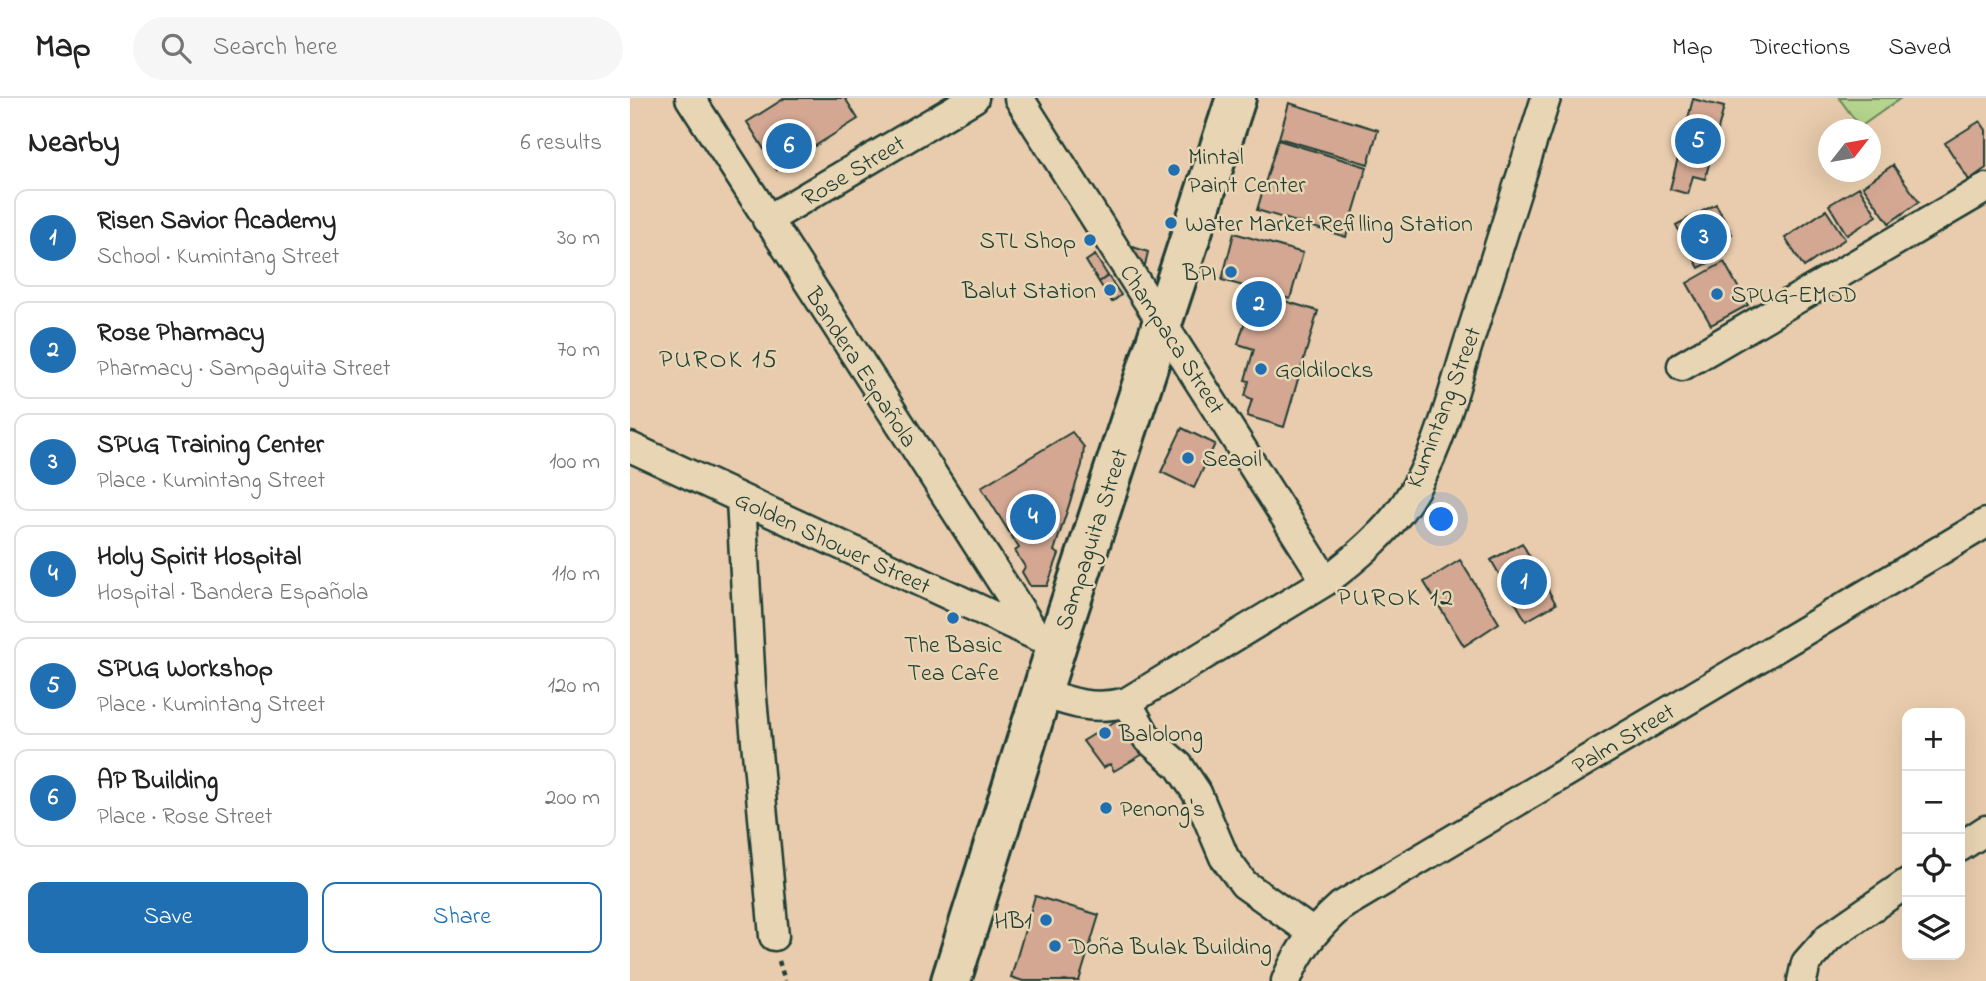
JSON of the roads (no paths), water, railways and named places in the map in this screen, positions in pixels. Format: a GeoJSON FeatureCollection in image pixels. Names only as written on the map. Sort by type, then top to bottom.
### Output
{"type":"FeatureCollection","features":[{"type":"Feature","properties":{"kind":"highway","name":"Sampaguita Street"},"geometry":{"type":"LineString","coordinates":[[951,981],[1041,692],[1046,640],[1162,323],[1236,98]]}},
{"type":"Feature","properties":{"kind":"street","name":"Bandera Española"},"geometry":{"type":"LineString","coordinates":[[690,98],[767,220],[1046,640]]}},
{"type":"Feature","properties":{"kind":"street","name":"Rose Street"},"geometry":{"type":"LineString","coordinates":[[767,220],[974,98]]}},
{"type":"Feature","properties":{"kind":"street","name":"Champaca Street"},"geometry":{"type":"LineString","coordinates":[[1019,98],[1326,581]]}},
{"type":"Feature","properties":{"kind":"street","name":"Kumintang Street"},"geometry":{"type":"LineString","coordinates":[[1041,692],[1089,707],[1109,707],[1126,702],[1326,581],[1354,560],[1380,534],[1405,504],[1424,472],[1448,408],[1546,98]]}},
{"type":"Feature","properties":{"kind":"street"},"geometry":{"type":"LineString","coordinates":[[1682,366],[1986,188]]}},
{"type":"Feature","properties":{"kind":"street","name":"Golden Shower Street"},"geometry":{"type":"LineString","coordinates":[[630,447],[1046,640]]}},
{"type":"Feature","properties":{"kind":"street"},"geometry":{"type":"LineString","coordinates":[[741,500],[751,687],[774,936]]}},
{"type":"Feature","properties":{"kind":"street","name":"Palm Street"},"geometry":{"type":"LineString","coordinates":[[1286,981],[1298,954],[1312,933],[1341,906],[1986,523]]}},
{"type":"Feature","properties":{"kind":"street"},"geometry":{"type":"LineString","coordinates":[[1126,702],[1147,738],[1179,766],[1197,793],[1224,857],[1244,884],[1312,933]]}},
{"type":"Feature","properties":{"kind":"street"},"geometry":{"type":"LineString","coordinates":[[1965,844],[1986,830]]}},
{"type":"Feature","properties":{"kind":"street"},"geometry":{"type":"LineString","coordinates":[[1802,981],[1806,962],[1823,942],[1902,887]]}},
{"type":"Feature","properties":{"kind":"place","name":"SPUG Workshop"},"geometry":{"type":"Point","coordinates":[1698,141]}},
{"type":"Feature","properties":{"kind":"place","name":"AP Building"},"geometry":{"type":"Point","coordinates":[789,146]}},
{"type":"Feature","properties":{"kind":"place","name":"Mintal Paint Center"},"geometry":{"type":"Point","coordinates":[1174,170]}},
{"type":"Feature","properties":{"kind":"place","name":"Water Market Refilling Station"},"geometry":{"type":"Point","coordinates":[1171,223]}},
{"type":"Feature","properties":{"kind":"place","name":"SPUG Training Center"},"geometry":{"type":"Point","coordinates":[1704,237]}},
{"type":"Feature","properties":{"kind":"place","name":"STL Shop"},"geometry":{"type":"Point","coordinates":[1090,240]}},
{"type":"Feature","properties":{"kind":"place","name":"BPI"},"geometry":{"type":"Point","coordinates":[1231,272]}},
{"type":"Feature","properties":{"kind":"place","name":"Balut Station"},"geometry":{"type":"Point","coordinates":[1110,290]}},
{"type":"Feature","properties":{"kind":"place","name":"SPUG-EMOD"},"geometry":{"type":"Point","coordinates":[1717,294]}},
{"type":"Feature","properties":{"kind":"place","name":"Rose Pharmacy"},"geometry":{"type":"Point","coordinates":[1259,304]}},
{"type":"Feature","properties":{"kind":"place","name":"Goldilocks"},"geometry":{"type":"Point","coordinates":[1261,369]}},
{"type":"Feature","properties":{"kind":"place","name":"Seaoil"},"geometry":{"type":"Point","coordinates":[1188,458]}},
{"type":"Feature","properties":{"kind":"place","name":"Holy Spirit Hospital"},"geometry":{"type":"Point","coordinates":[1033,517]}},
{"type":"Feature","properties":{"kind":"place","name":"Risen Savior Academy"},"geometry":{"type":"Point","coordinates":[1524,582]}},
{"type":"Feature","properties":{"kind":"place","name":"The Basic Tea Cafe"},"geometry":{"type":"Point","coordinates":[953,618]}},
{"type":"Feature","properties":{"kind":"place","name":"Balolong"},"geometry":{"type":"Point","coordinates":[1105,733]}},
{"type":"Feature","properties":{"kind":"place","name":"Penong's"},"geometry":{"type":"Point","coordinates":[1106,808]}},
{"type":"Feature","properties":{"kind":"place","name":"HB1"},"geometry":{"type":"Point","coordinates":[1046,920]}},
{"type":"Feature","properties":{"kind":"place","name":"Doña Bulak Building"},"geometry":{"type":"Point","coordinates":[1055,946]}},
{"type":"Feature","properties":{"kind":"district","name":"PUROK 15"},"geometry":{"type":"Point","coordinates":[719,358]}},
{"type":"Feature","properties":{"kind":"district","name":"PUROK 12"},"geometry":{"type":"Point","coordinates":[1396,596]}}]}
